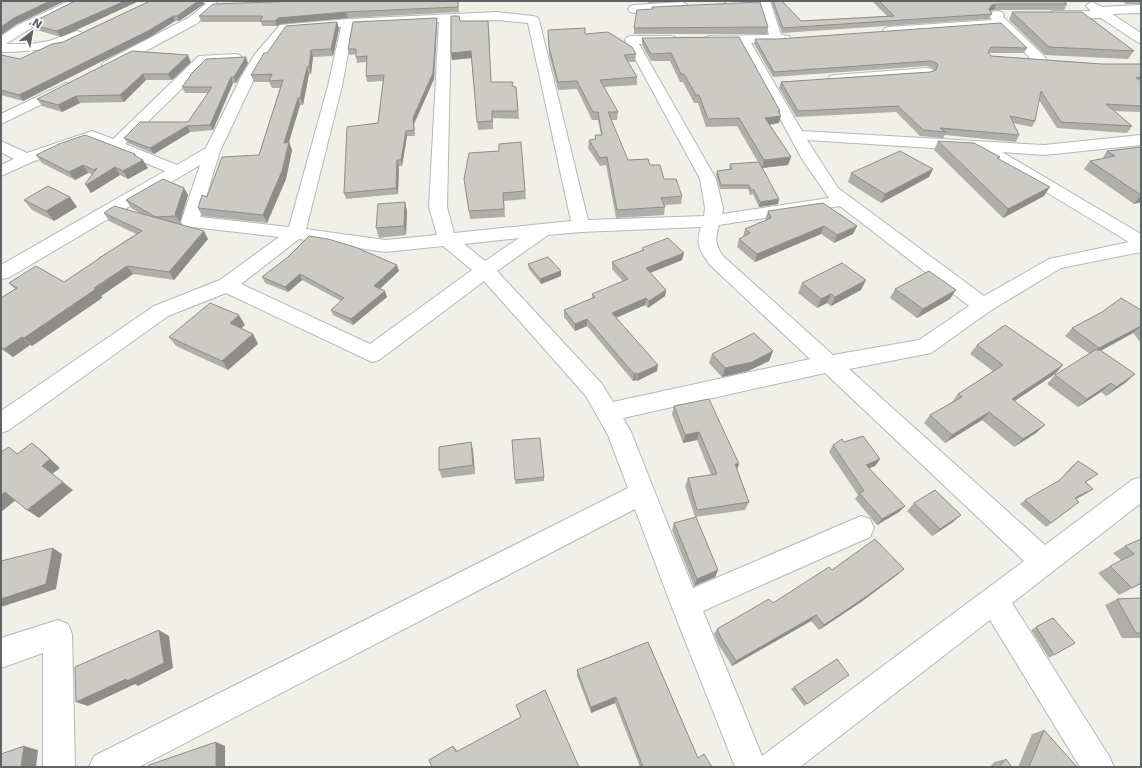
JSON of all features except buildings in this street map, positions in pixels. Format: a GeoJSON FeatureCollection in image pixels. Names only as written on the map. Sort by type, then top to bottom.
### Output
{"type":"FeatureCollection","features":[{"type":"Feature","properties":{"kind":"street"},"geometry":{"type":"LineString","coordinates":[[1,42],[22,28],[78,1]]}},
{"type":"Feature","properties":{"kind":"street"},"geometry":{"type":"LineString","coordinates":[[497,1],[497,16]]}},
{"type":"Feature","properties":{"kind":"street"},"geometry":{"type":"LineString","coordinates":[[1084,1],[1103,12],[1141,39]]}},
{"type":"Feature","properties":{"kind":"street"},"geometry":{"type":"LineString","coordinates":[[719,5],[764,2],[776,39]]}},
{"type":"Feature","properties":{"kind":"street"},"geometry":{"type":"LineString","coordinates":[[98,70],[192,21],[210,3],[227,4]]}},
{"type":"Feature","properties":{"kind":"street"},"geometry":{"type":"LineString","coordinates":[[634,9],[696,6]]}},
{"type":"Feature","properties":{"kind":"street"},"geometry":{"type":"LineString","coordinates":[[1042,15],[1141,9]]}},
{"type":"Feature","properties":{"kind":"street"},"geometry":{"type":"LineString","coordinates":[[581,226],[533,20],[497,16],[348,23],[284,28],[260,58],[248,77],[212,151],[190,222],[296,233],[385,246],[581,226],[712,222],[842,201]]}},
{"type":"Feature","properties":{"kind":"street"},"geometry":{"type":"LineString","coordinates":[[445,18],[438,207],[447,240],[485,270],[594,390],[619,432],[751,767]]}},
{"type":"Feature","properties":{"kind":"street"},"geometry":{"type":"LineString","coordinates":[[877,32],[1006,19],[1039,59]]}},
{"type":"Feature","properties":{"kind":"street"},"geometry":{"type":"LineString","coordinates":[[1,424],[161,311],[227,285],[296,233],[335,86],[348,23]]}},
{"type":"Feature","properties":{"kind":"street"},"geometry":{"type":"LineString","coordinates":[[8,24],[22,28]]}},
{"type":"Feature","properties":{"kind":"street"},"geometry":{"type":"LineString","coordinates":[[1,48],[24,49],[61,43],[89,30]]}},
{"type":"Feature","properties":{"kind":"street"},"geometry":{"type":"LineString","coordinates":[[799,38],[742,40],[631,40],[708,179],[714,208],[712,222],[707,235],[707,246],[716,260],[1045,562]]}},
{"type":"Feature","properties":{"kind":"street"},"geometry":{"type":"LineString","coordinates":[[742,40],[775,83],[796,135],[832,192],[983,306]]}},
{"type":"Feature","properties":{"kind":"street"},"geometry":{"type":"LineString","coordinates":[[115,145],[204,59],[260,58]]}},
{"type":"Feature","properties":{"kind":"street"},"geometry":{"type":"LineString","coordinates":[[1024,58],[1053,60]]}},
{"type":"Feature","properties":{"kind":"street"},"geometry":{"type":"LineString","coordinates":[[821,80],[927,72]]}},
{"type":"Feature","properties":{"kind":"street"},"geometry":{"type":"LineString","coordinates":[[1,120],[79,80]]}},
{"type":"Feature","properties":{"kind":"street"},"geometry":{"type":"LineString","coordinates":[[796,135],[1044,150],[1141,140]]}},
{"type":"Feature","properties":{"kind":"street"},"geometry":{"type":"LineString","coordinates":[[1,171],[26,159],[92,136],[178,171]]}},
{"type":"Feature","properties":{"kind":"street"},"geometry":{"type":"LineString","coordinates":[[1,146],[26,159]]}},
{"type":"Feature","properties":{"kind":"street"},"geometry":{"type":"LineString","coordinates":[[980,146],[1141,242]]}},
{"type":"Feature","properties":{"kind":"street"},"geometry":{"type":"LineString","coordinates":[[1,273],[212,151]]}},
{"type":"Feature","properties":{"kind":"street"},"geometry":{"type":"LineString","coordinates":[[227,285],[372,354],[485,270],[544,230]]}},
{"type":"Feature","properties":{"kind":"street"},"geometry":{"type":"LineString","coordinates":[[607,412],[828,364],[924,347],[983,306],[1056,263],[1141,246]]}},
{"type":"Feature","properties":{"kind":"street"},"geometry":{"type":"LineString","coordinates":[[774,767],[1141,488]]}},
{"type":"Feature","properties":{"kind":"street"},"geometry":{"type":"LineString","coordinates":[[105,767],[642,493]]}},
{"type":"Feature","properties":{"kind":"street"},"geometry":{"type":"LineString","coordinates":[[686,604],[861,528]]}},
{"type":"Feature","properties":{"kind":"street"},"geometry":{"type":"LineString","coordinates":[[994,601],[1098,767]]}},
{"type":"Feature","properties":{"kind":"street"},"geometry":{"type":"LineString","coordinates":[[1,653],[58,634],[59,767]]}}]}
